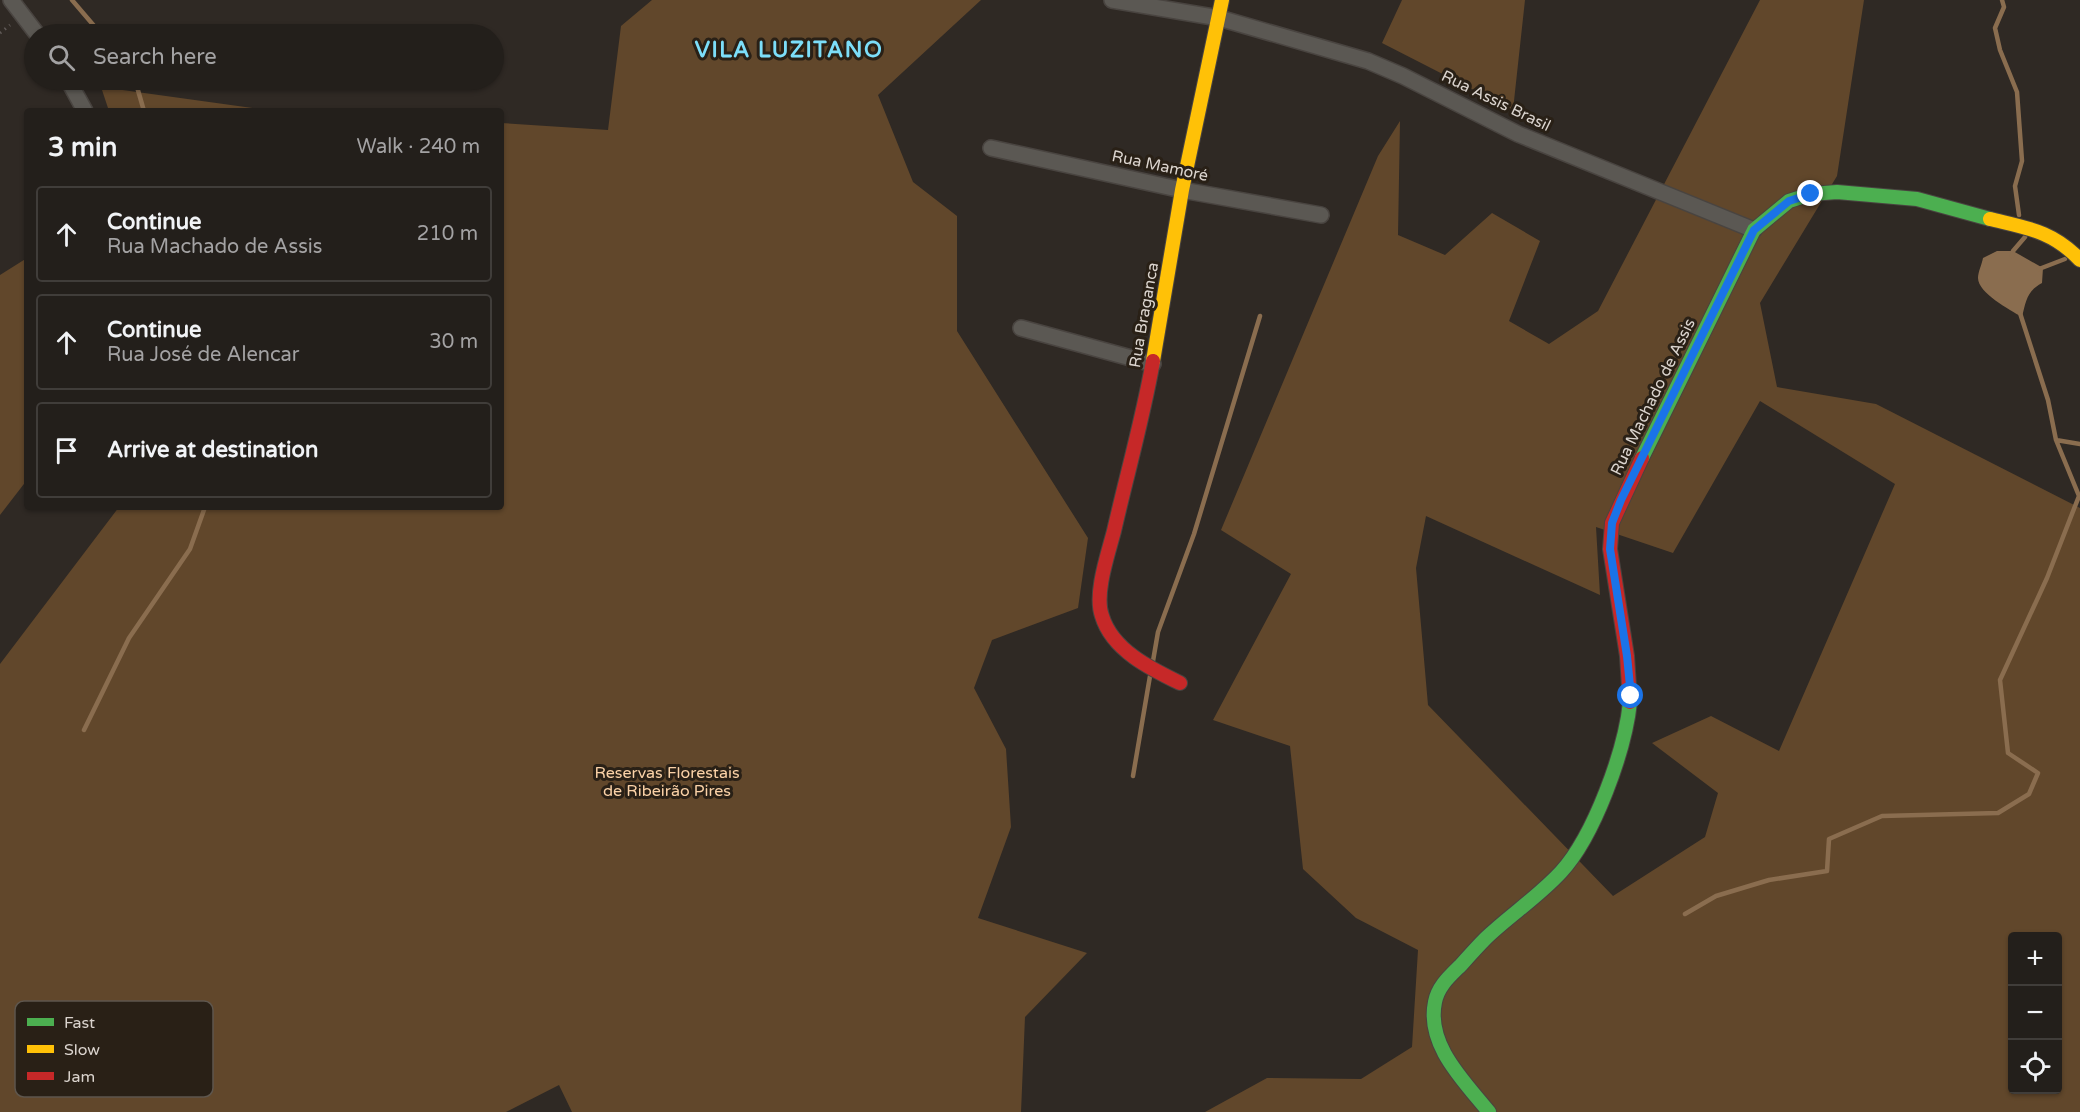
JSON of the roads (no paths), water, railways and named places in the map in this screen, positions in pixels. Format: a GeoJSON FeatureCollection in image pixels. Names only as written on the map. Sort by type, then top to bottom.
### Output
{"type":"FeatureCollection","features":[{"type":"Feature","properties":{"kind":"street"},"geometry":{"type":"LineString","coordinates":[[11,0],[29,24]]}},
{"type":"Feature","properties":{"kind":"street","name":"Rua Assis Brasil"},"geometry":{"type":"LineString","coordinates":[[1112,0],[1219,18],[1368,62],[1403,76],[1518,134],[1754,230]]}},
{"type":"Feature","properties":{"kind":"street","name":"Rua Braganca"},"geometry":{"type":"LineString","coordinates":[[1180,683],[1146,666],[1115,638],[1102,616],[1100,599],[1104,573],[1153,364],[1182,190],[1222,0]]}},
{"type":"Feature","properties":{"kind":"street"},"geometry":{"type":"LineString","coordinates":[[74,90],[83,108]]}},
{"type":"Feature","properties":{"kind":"street","name":"Rua Mamoré"},"geometry":{"type":"LineString","coordinates":[[992,148],[1182,190],[1321,215]]}},
{"type":"Feature","properties":{"kind":"street"},"geometry":{"type":"LineString","coordinates":[[1754,230],[1789,201],[1811,194],[1837,192],[1917,199],[2044,232],[2067,246],[2080,260]]}},
{"type":"Feature","properties":{"kind":"street","name":"Rua Machado de Assis"},"geometry":{"type":"LineString","coordinates":[[1489,1112],[1453,1068],[1439,1042],[1434,1022],[1435,1001],[1441,986],[1486,938],[1541,892],[1563,870],[1588,833],[1621,750],[1631,696],[1610,549],[1612,523],[1621,500],[1754,230]]}},
{"type":"Feature","properties":{"kind":"street"},"geometry":{"type":"LineString","coordinates":[[1021,328],[1153,364]]}},
{"type":"Feature","properties":{"kind":"waterway"},"geometry":{"type":"LineString","coordinates":[[72,0],[92,24]]}},
{"type":"Feature","properties":{"kind":"waterway"},"geometry":{"type":"LineString","coordinates":[[2002,0],[2004,7],[1995,28],[2000,50],[2017,92],[2022,161],[2015,186],[2019,215]]}},
{"type":"Feature","properties":{"kind":"waterway"},"geometry":{"type":"LineString","coordinates":[[138,90],[143,108]]}},
{"type":"Feature","properties":{"kind":"waterway"},"geometry":{"type":"LineString","coordinates":[[2012,256],[2013,251],[2025,237]]}},
{"type":"Feature","properties":{"kind":"waterway"},"geometry":{"type":"LineString","coordinates":[[2039,269],[2065,259]]}},
{"type":"Feature","properties":{"kind":"waterway"},"geometry":{"type":"LineString","coordinates":[[1685,914],[1716,896],[1769,880],[1827,871],[1829,839],[1882,816],[1998,813],[2029,794],[2038,773],[2008,753],[2000,680],[2047,578],[2079,496],[2056,440],[2048,400],[2020,313]]}},
{"type":"Feature","properties":{"kind":"waterway"},"geometry":{"type":"LineString","coordinates":[[1153,661],[1158,632],[1194,534],[1260,316]]}},
{"type":"Feature","properties":{"kind":"waterway"},"geometry":{"type":"LineString","coordinates":[[2056,440],[2080,444]]}},
{"type":"Feature","properties":{"kind":"waterway"},"geometry":{"type":"LineString","coordinates":[[84,730],[129,638],[190,549],[204,510]]}},
{"type":"Feature","properties":{"kind":"waterway"},"geometry":{"type":"LineString","coordinates":[[1133,776],[1150,676]]}},
{"type":"Feature","properties":{"kind":"district","name":"VILA LUZITANO"},"geometry":{"type":"Point","coordinates":[789,50]}},
{"type":"Feature","properties":{"kind":"park label","name":"Reservas Florestais de Ribeirão Pires"},"geometry":{"type":"Point","coordinates":[667,782]}}]}
